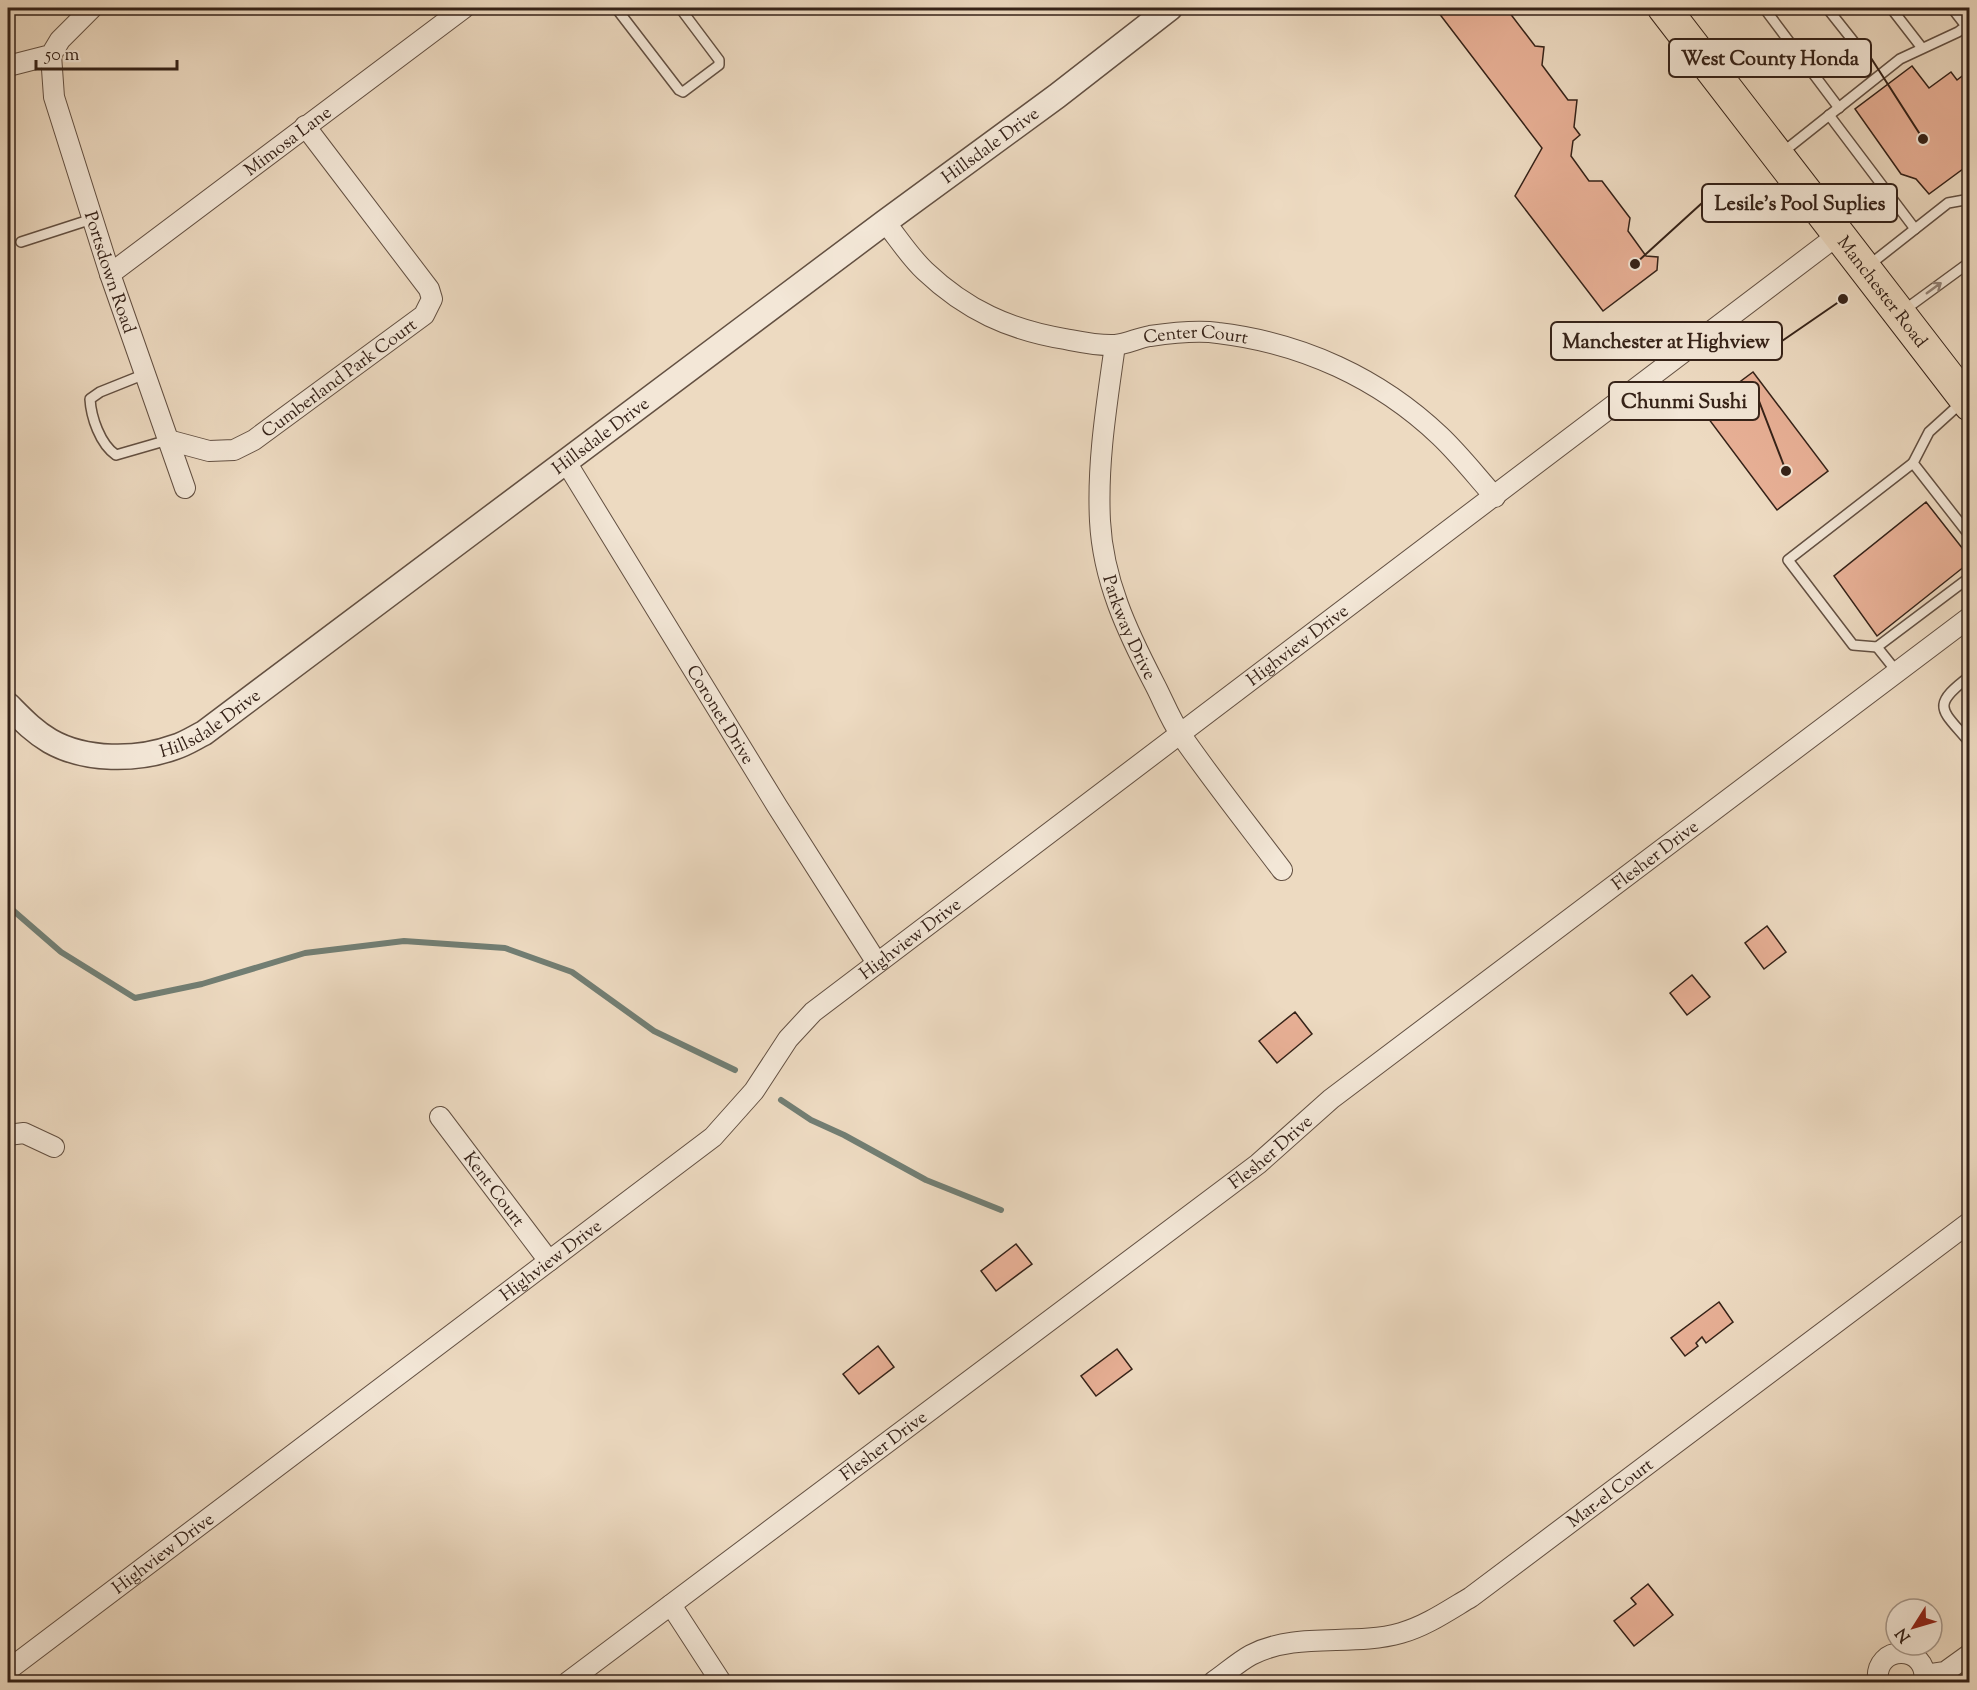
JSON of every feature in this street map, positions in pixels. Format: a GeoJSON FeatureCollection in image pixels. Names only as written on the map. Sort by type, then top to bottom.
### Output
{"type":"FeatureCollection","features":[{"type":"Feature","properties":{"kind":"highway","name":"Manchester Road"},"geometry":{"type":"LineString","coordinates":[[1664,8],[1967,402]]}},
{"type":"Feature","properties":{"kind":"street"},"geometry":{"type":"LineString","coordinates":[[8,66],[51,55],[60,40],[92,8]]}},
{"type":"Feature","properties":{"kind":"street","name":"Mimosa Lane"},"geometry":{"type":"LineString","coordinates":[[110,274],[464,8]]}},
{"type":"Feature","properties":{"kind":"street","name":"Hillsdale Drive"},"geometry":{"type":"LineString","coordinates":[[8,705],[27,725],[51,742],[82,753],[115,756],[145,755],[175,747],[204,734],[885,222],[1057,96],[1170,8]]}},
{"type":"Feature","properties":{"kind":"street","name":"Portsdown Road"},"geometry":{"type":"LineString","coordinates":[[51,55],[54,97],[110,274],[185,488]]}},
{"type":"Feature","properties":{"kind":"street","name":"Cumberland Park Court"},"geometry":{"type":"LineString","coordinates":[[168,440],[209,451],[234,450],[254,440],[424,315],[432,299],[429,289],[305,126]]}},
{"type":"Feature","properties":{"kind":"street","name":"Center Court"},"geometry":{"type":"LineString","coordinates":[[885,222],[924,271],[963,302],[1002,323],[1042,335],[1115,345],[1151,336],[1216,333],[1288,348],[1333,363],[1368,381],[1401,403],[1440,436],[1495,497]]}},
{"type":"Feature","properties":{"kind":"street","name":"Highview Drive"},"geometry":{"type":"LineString","coordinates":[[8,1670],[713,1137],[754,1091],[788,1039],[813,1012],[1838,236]]}},
{"type":"Feature","properties":{"kind":"street","name":"Parkway Drive"},"geometry":{"type":"LineString","coordinates":[[1115,345],[1101,444],[1099,483],[1100,523],[1105,562],[1115,600],[1131,638],[1180,734],[1282,870]]}},
{"type":"Feature","properties":{"kind":"street","name":"Coronet Drive"},"geometry":{"type":"LineString","coordinates":[[566,462],[777,806],[877,963]]}},
{"type":"Feature","properties":{"kind":"street","name":"Flesher Drive"},"geometry":{"type":"LineString","coordinates":[[568,1683],[1250,1171],[1331,1099],[1970,617]]}},
{"type":"Feature","properties":{"kind":"street","name":"Kent Court"},"geometry":{"type":"LineString","coordinates":[[440,1117],[549,1261]]}},
{"type":"Feature","properties":{"kind":"street"},"geometry":{"type":"LineString","coordinates":[[8,1135],[24,1133],[54,1147]]}},
{"type":"Feature","properties":{"kind":"street","name":"Mar-el Court"},"geometry":{"type":"LineString","coordinates":[[1213,1683],[1250,1655],[1268,1648],[1292,1642],[1401,1633],[1437,1618],[1471,1597],[1970,1222]]}},
{"type":"Feature","properties":{"kind":"street"},"geometry":{"type":"LineString","coordinates":[[671,1605],[722,1683]]}},
{"type":"Feature","properties":{"kind":"street"},"geometry":{"type":"LineString","coordinates":[[1878,1683],[1878,1669],[1882,1662],[1895,1653],[1911,1655],[1917,1659],[1922,1665],[1924,1679],[1945,1672],[1970,1654]]}},
{"type":"Feature","properties":{"kind":"lane"},"geometry":{"type":"LineString","coordinates":[[616,8],[679,90],[683,92],[719,65],[719,60],[680,8]]}},
{"type":"Feature","properties":{"kind":"lane"},"geometry":{"type":"LineString","coordinates":[[1764,8],[1839,108]]}},
{"type":"Feature","properties":{"kind":"lane"},"geometry":{"type":"LineString","coordinates":[[1827,8],[1854,42]]}},
{"type":"Feature","properties":{"kind":"lane"},"geometry":{"type":"LineString","coordinates":[[1891,8],[1922,48]]}},
{"type":"Feature","properties":{"kind":"lane"},"geometry":{"type":"LineString","coordinates":[[1778,156],[1899,59],[1958,32],[1968,24],[1952,8]]}},
{"type":"Feature","properties":{"kind":"lane"},"geometry":{"type":"LineString","coordinates":[[1829,116],[1915,229]]}},
{"type":"Feature","properties":{"kind":"lane"},"geometry":{"type":"LineString","coordinates":[[1864,269],[1948,203],[1970,199]]}},
{"type":"Feature","properties":{"kind":"lane"},"geometry":{"type":"LineString","coordinates":[[21,242],[92,219]]}},
{"type":"Feature","properties":{"kind":"lane"},"geometry":{"type":"LineString","coordinates":[[1899,314],[1970,262]]}},
{"type":"Feature","properties":{"kind":"lane"},"geometry":{"type":"LineString","coordinates":[[145,374],[100,392],[90,399],[91,413],[108,449],[116,454],[168,440]]}},
{"type":"Feature","properties":{"kind":"lane"},"geometry":{"type":"LineString","coordinates":[[1967,402],[1929,432],[1913,463],[1788,560],[1853,645],[1877,647],[1970,577]]}},
{"type":"Feature","properties":{"kind":"lane"},"geometry":{"type":"LineString","coordinates":[[1913,463],[1970,536]]}},
{"type":"Feature","properties":{"kind":"lane"},"geometry":{"type":"LineString","coordinates":[[1877,647],[1897,672]]}},
{"type":"Feature","properties":{"kind":"lane"},"geometry":{"type":"LineString","coordinates":[[1970,676],[1949,692],[1943,702],[1945,712],[1970,743]]}},
{"type":"Feature","properties":{"kind":"building"},"geometry":{"type":"Polygon","coordinates":[[[1435,8],[1506,8],[1535,46],[1544,47],[1542,65],[1568,100],[1577,100],[1574,127],[1580,135],[1573,141],[1571,156],[1589,181],[1602,181],[1630,218],[1628,231],[1646,256],[1658,257],[1657,270],[1603,311],[1515,196],[1542,148],[1435,8]]]}},
{"type":"Feature","properties":{"kind":"building"},"geometry":{"type":"Polygon","coordinates":[[[1912,66],[1929,88],[1951,72],[1957,80],[1970,70],[1970,178],[1963,169],[1929,194],[1916,179],[1901,174],[1855,109],[1912,66]]]}},
{"type":"Feature","properties":{"kind":"building"},"geometry":{"type":"Polygon","coordinates":[[[1753,372],[1828,471],[1777,510],[1702,410],[1753,372]]]}},
{"type":"Feature","properties":{"kind":"building"},"geometry":{"type":"Polygon","coordinates":[[[1926,502],[1970,558],[1970,562],[1877,636],[1834,576],[1926,502]]]}},
{"type":"Feature","properties":{"kind":"building"},"geometry":{"type":"Polygon","coordinates":[[[1767,926],[1786,952],[1764,969],[1745,943],[1767,926]]]}},
{"type":"Feature","properties":{"kind":"building"},"geometry":{"type":"Polygon","coordinates":[[[1692,975],[1710,997],[1687,1015],[1670,993],[1692,975]]]}},
{"type":"Feature","properties":{"kind":"building"},"geometry":{"type":"Polygon","coordinates":[[[1295,1012],[1312,1034],[1277,1063],[1259,1041],[1295,1012]]]}},
{"type":"Feature","properties":{"kind":"building"},"geometry":{"type":"Polygon","coordinates":[[[1016,1244],[1032,1264],[996,1291],[981,1271],[1016,1244]]]}},
{"type":"Feature","properties":{"kind":"building"},"geometry":{"type":"Polygon","coordinates":[[[1719,1302],[1733,1322],[1706,1343],[1702,1337],[1696,1343],[1698,1346],[1685,1356],[1671,1338],[1719,1302]]]}},
{"type":"Feature","properties":{"kind":"building"},"geometry":{"type":"Polygon","coordinates":[[[878,1346],[894,1367],[859,1394],[843,1374],[878,1346]]]}},
{"type":"Feature","properties":{"kind":"building"},"geometry":{"type":"Polygon","coordinates":[[[1117,1349],[1132,1369],[1096,1396],[1081,1376],[1117,1349]]]}},
{"type":"Feature","properties":{"kind":"building"},"geometry":{"type":"Polygon","coordinates":[[[1648,1584],[1673,1615],[1634,1646],[1614,1621],[1636,1604],[1631,1598],[1648,1584]]]}},
{"type":"Feature","properties":{"kind":"waterway"},"geometry":{"type":"LineString","coordinates":[[8,906],[61,952],[135,998],[202,984],[305,953],[404,941],[505,948],[572,972],[654,1031],[735,1070]]}},
{"type":"Feature","properties":{"kind":"waterway"},"geometry":{"type":"LineString","coordinates":[[781,1100],[811,1120],[844,1135],[926,1180],[1001,1210]]}},
{"type":"Feature","properties":{"kind":"place","name":"West County Honda"},"geometry":{"type":"Point","coordinates":[1923,139]}},
{"type":"Feature","properties":{"kind":"place","name":"Lesile's Pool Suplies"},"geometry":{"type":"Point","coordinates":[1635,264]}},
{"type":"Feature","properties":{"kind":"place","name":"Manchester at Highview"},"geometry":{"type":"Point","coordinates":[1843,299]}},
{"type":"Feature","properties":{"kind":"place","name":"Chunmi Sushi"},"geometry":{"type":"Point","coordinates":[1786,471]}}]}
